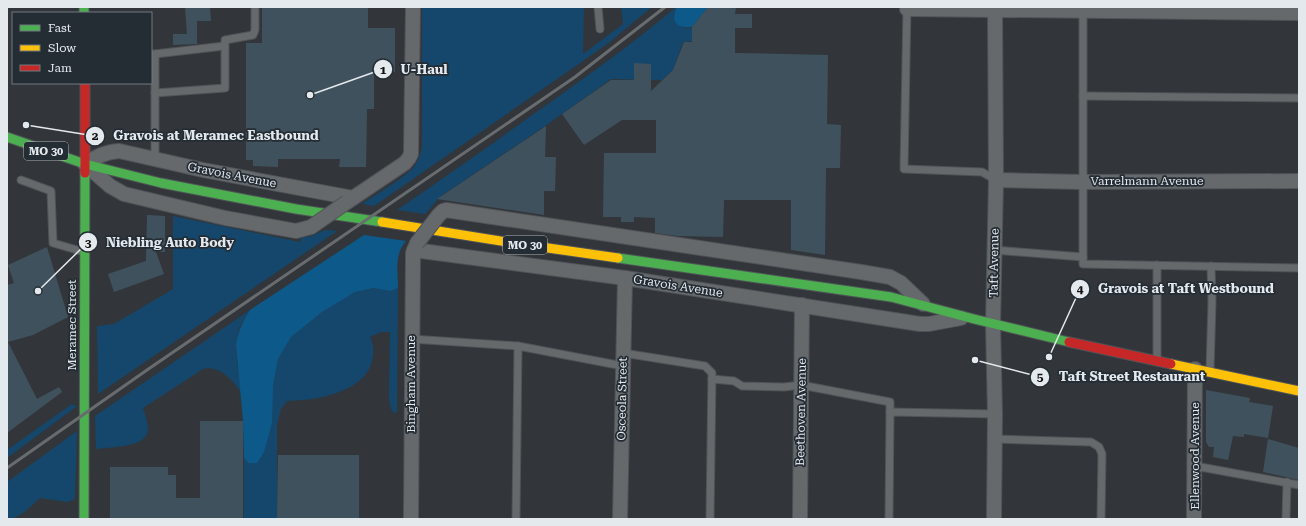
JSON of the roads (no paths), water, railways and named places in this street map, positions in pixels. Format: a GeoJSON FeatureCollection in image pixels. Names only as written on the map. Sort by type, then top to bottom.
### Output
{"type":"FeatureCollection","features":[{"type":"Feature","properties":{"kind":"main road","name":"Meramec Street"},"geometry":{"type":"LineString","coordinates":[[84,519],[85,84]]}},
{"type":"Feature","properties":{"kind":"main road","name":"Gravois Avenue"},"geometry":{"type":"LineString","coordinates":[[7,137],[85,164],[168,185],[296,209],[513,243],[793,282],[891,298],[1121,354],[1299,391]]}},
{"type":"Feature","properties":{"kind":"street"},"geometry":{"type":"LineString","coordinates":[[350,200],[405,163],[411,154],[413,7]]}},
{"type":"Feature","properties":{"kind":"street"},"geometry":{"type":"LineString","coordinates":[[907,8],[1082,9],[1299,13]]}},
{"type":"Feature","properties":{"kind":"street","name":"Taft Avenue"},"geometry":{"type":"LineString","coordinates":[[994,519],[994,250],[996,180],[995,8]]}},
{"type":"Feature","properties":{"kind":"street","name":"Gravois Avenue"},"geometry":{"type":"LineString","coordinates":[[119,151],[350,200],[311,227],[296,231],[232,220],[124,194],[110,186],[85,164],[97,156],[107,152],[119,151]]}},
{"type":"Feature","properties":{"kind":"street","name":"Varrelmann Avenue"},"geometry":{"type":"LineString","coordinates":[[996,180],[1082,182],[1299,181]]}},
{"type":"Feature","properties":{"kind":"street","name":"Gravois Avenue"},"geometry":{"type":"LineString","coordinates":[[923,305],[901,283],[890,277],[446,210],[438,216],[415,246],[920,324],[929,324],[966,317]]}},
{"type":"Feature","properties":{"kind":"street","name":"Bingham Avenue"},"geometry":{"type":"LineString","coordinates":[[411,519],[411,338],[415,246]]}},
{"type":"Feature","properties":{"kind":"street","name":"Osceola Street"},"geometry":{"type":"LineString","coordinates":[[620,519],[624,278]]}},
{"type":"Feature","properties":{"kind":"street","name":"Beethoven Avenue"},"geometry":{"type":"LineString","coordinates":[[800,519],[802,306]]}},
{"type":"Feature","properties":{"kind":"street","name":"Ellenwood Avenue"},"geometry":{"type":"LineString","coordinates":[[1194,369],[1194,519]]}},
{"type":"Feature","properties":{"kind":"lane"},"geometry":{"type":"LineString","coordinates":[[155,94],[225,88],[225,40],[253,35],[255,30],[255,7]]}},
{"type":"Feature","properties":{"kind":"lane"},"geometry":{"type":"LineString","coordinates":[[598,7],[600,29]]}},
{"type":"Feature","properties":{"kind":"lane"},"geometry":{"type":"LineString","coordinates":[[907,8],[904,169],[982,172],[996,180]]}},
{"type":"Feature","properties":{"kind":"lane"},"geometry":{"type":"LineString","coordinates":[[1082,9],[1083,264],[1299,268]]}},
{"type":"Feature","properties":{"kind":"lane"},"geometry":{"type":"LineString","coordinates":[[155,158],[155,94],[153,54],[224,46]]}},
{"type":"Feature","properties":{"kind":"lane"},"geometry":{"type":"LineString","coordinates":[[1083,96],[1299,98]]}},
{"type":"Feature","properties":{"kind":"lane"},"geometry":{"type":"LineString","coordinates":[[21,180],[51,191],[54,243],[84,252]]}},
{"type":"Feature","properties":{"kind":"lane"},"geometry":{"type":"LineString","coordinates":[[994,250],[1083,257]]}},
{"type":"Feature","properties":{"kind":"lane"},"geometry":{"type":"LineString","coordinates":[[1157,265],[1157,362]]}},
{"type":"Feature","properties":{"kind":"lane"},"geometry":{"type":"LineString","coordinates":[[1210,372],[1212,302],[1211,266]]}},
{"type":"Feature","properties":{"kind":"lane"},"geometry":{"type":"LineString","coordinates":[[411,338],[518,346],[623,360],[705,366],[712,373],[710,519]]}},
{"type":"Feature","properties":{"kind":"lane"},"geometry":{"type":"LineString","coordinates":[[516,519],[518,346]]}},
{"type":"Feature","properties":{"kind":"lane"},"geometry":{"type":"LineString","coordinates":[[712,379],[734,381],[742,386],[784,387],[801,385],[890,402],[889,519]]}},
{"type":"Feature","properties":{"kind":"lane"},"geometry":{"type":"LineString","coordinates":[[890,412],[995,414]]}},
{"type":"Feature","properties":{"kind":"lane"},"geometry":{"type":"LineString","coordinates":[[995,439],[1091,442],[1099,447],[1102,454],[1102,519]]}},
{"type":"Feature","properties":{"kind":"lane"},"geometry":{"type":"LineString","coordinates":[[1195,466],[1287,482],[1299,486]]}},
{"type":"Feature","properties":{"kind":"lane"},"geometry":{"type":"LineString","coordinates":[[1286,519],[1287,482]]}},
{"type":"Feature","properties":{"kind":"railway"},"geometry":{"type":"LineString","coordinates":[[7,468],[147,370],[575,77],[665,7]]}},
{"type":"Feature","properties":{"kind":"place","name":"U-Haul"},"geometry":{"type":"Point","coordinates":[310,95]}},
{"type":"Feature","properties":{"kind":"place","name":"Gravois at Meramec Eastbound"},"geometry":{"type":"Point","coordinates":[26,125]}},
{"type":"Feature","properties":{"kind":"place","name":"Niebling Auto Body"},"geometry":{"type":"Point","coordinates":[38,291]}},
{"type":"Feature","properties":{"kind":"place","name":"Gravois at Taft Westbound"},"geometry":{"type":"Point","coordinates":[1049,357]}},
{"type":"Feature","properties":{"kind":"place","name":"Taft Street Restaurant"},"geometry":{"type":"Point","coordinates":[975,360]}}]}
